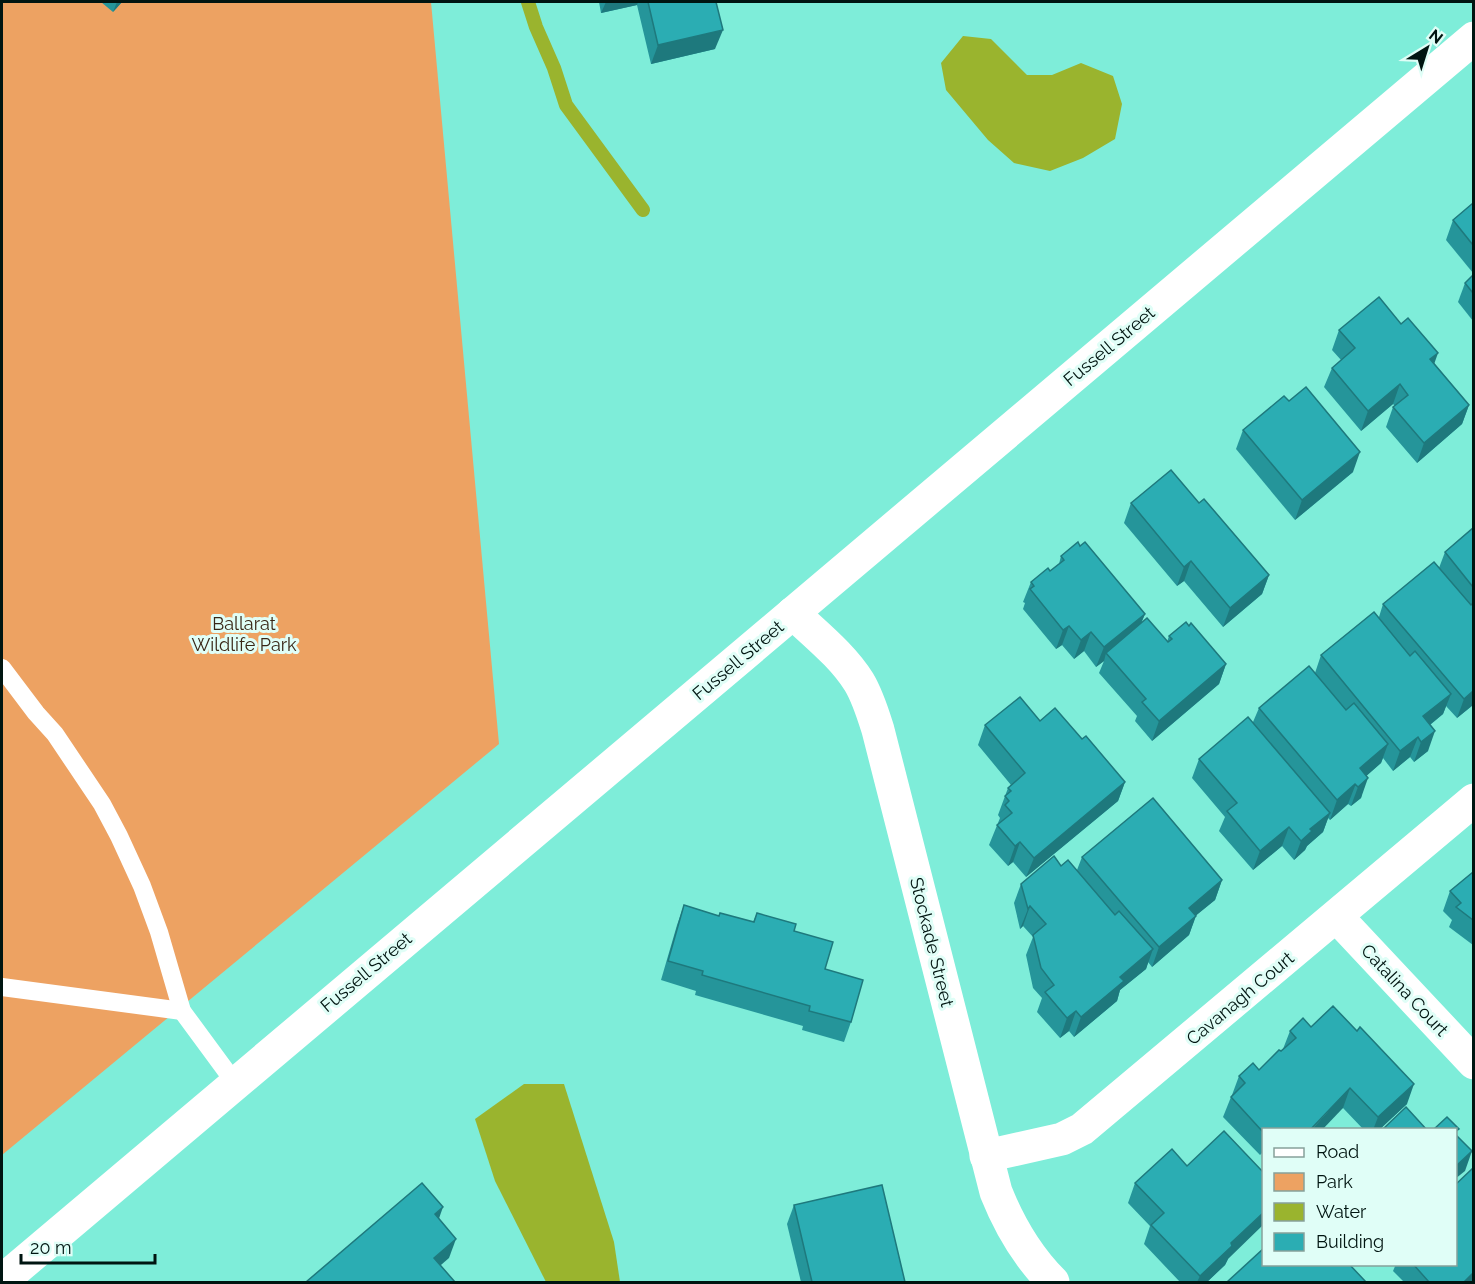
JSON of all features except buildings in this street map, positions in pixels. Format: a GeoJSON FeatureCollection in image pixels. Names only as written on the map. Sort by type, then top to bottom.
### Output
{"type":"FeatureCollection","features":[{"type":"Feature","properties":{"kind":"street","name":"Fussell Street"},"geometry":{"type":"LineString","coordinates":[[2,1281],[1473,38]]}},
{"type":"Feature","properties":{"kind":"street","name":"Stockade Street"},"geometry":{"type":"LineString","coordinates":[[794,613],[845,663],[858,681],[870,707],[881,742],[986,1156],[1006,1217],[1020,1242],[1053,1282]]}},
{"type":"Feature","properties":{"kind":"street","name":"Cavanagh Court"},"geometry":{"type":"LineString","coordinates":[[986,1156],[1062,1139],[1082,1129],[1337,917],[1473,800]]}},
{"type":"Feature","properties":{"kind":"street","name":"Catalina Court"},"geometry":{"type":"LineString","coordinates":[[1337,917],[1473,1063]]}},
{"type":"Feature","properties":{"kind":"lane"},"geometry":{"type":"LineString","coordinates":[[2,668],[77,765],[119,836],[142,886],[159,932],[182,1011],[235,1083]]}},
{"type":"Feature","properties":{"kind":"lane"},"geometry":{"type":"LineString","coordinates":[[2,987],[182,1011]]}},
{"type":"Feature","properties":{"kind":"green space","name":"Ballarat Wildlife Park"},"geometry":{"type":"Polygon","coordinates":[[[2,2],[431,2],[499,744],[2,1155],[2,2]]]}},
{"type":"Feature","properties":{"kind":"water"},"geometry":{"type":"Polygon","coordinates":[[[963,36],[991,39],[1027,75],[1052,75],[1081,63],[1113,76],[1122,104],[1115,139],[1083,158],[1050,171],[1014,163],[988,140],[946,90],[941,63],[963,36]]]}},
{"type":"Feature","properties":{"kind":"water"},"geometry":{"type":"Polygon","coordinates":[[[524,1084],[564,1084],[614,1242],[620,1282],[546,1282],[495,1181],[475,1119],[524,1084]]]}},
{"type":"Feature","properties":{"kind":"waterway"},"geometry":{"type":"LineString","coordinates":[[528,2],[566,105],[643,210]]}}]}
